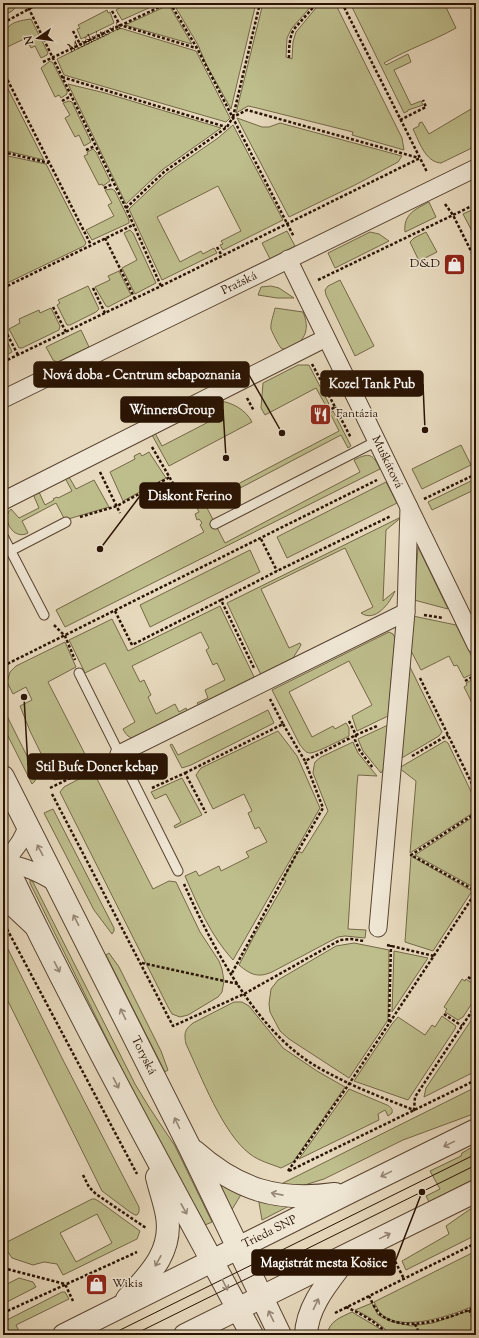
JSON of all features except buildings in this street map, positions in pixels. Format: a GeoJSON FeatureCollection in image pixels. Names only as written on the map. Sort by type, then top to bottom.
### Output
{"type":"FeatureCollection","features":[{"type":"Feature","properties":{"kind":"street","name":"Pražská"},"geometry":{"type":"LineString","coordinates":[[3,399],[476,168]]}},
{"type":"Feature","properties":{"kind":"street","name":"Muškátová"},"geometry":{"type":"LineString","coordinates":[[295,256],[326,338],[409,507],[470,623],[476,645]]}},
{"type":"Feature","properties":{"kind":"street"},"geometry":{"type":"LineString","coordinates":[[3,501],[326,338]]}},
{"type":"Feature","properties":{"kind":"street"},"geometry":{"type":"LineString","coordinates":[[375,935],[406,612],[409,507]]}},
{"type":"Feature","properties":{"kind":"street"},"geometry":{"type":"LineString","coordinates":[[119,754],[406,612]]}},
{"type":"Feature","properties":{"kind":"street","name":"Toryská"},"geometry":{"type":"LineString","coordinates":[[3,777],[189,1146],[280,1335]]}},
{"type":"Feature","properties":{"kind":"street"},"geometry":{"type":"LineString","coordinates":[[3,862],[22,839],[27,825]]}},
{"type":"Feature","properties":{"kind":"street"},"geometry":{"type":"LineString","coordinates":[[3,862],[29,868],[58,884]]}},
{"type":"Feature","properties":{"kind":"street"},"geometry":{"type":"LineString","coordinates":[[3,862],[145,1138],[252,1335]]}},
{"type":"Feature","properties":{"kind":"street"},"geometry":{"type":"LineString","coordinates":[[3,901],[15,910],[39,933]]}},
{"type":"Feature","properties":{"kind":"street","name":"Trieda SNP"},"geometry":{"type":"LineString","coordinates":[[64,1335],[476,1130]]}},
{"type":"Feature","properties":{"kind":"street"},"geometry":{"type":"LineString","coordinates":[[119,1308],[147,1278],[155,1267],[162,1253],[167,1236],[167,1217],[145,1138]]}},
{"type":"Feature","properties":{"kind":"street"},"geometry":{"type":"LineString","coordinates":[[189,1146],[209,1164],[226,1175],[252,1188],[300,1197],[350,1192]]}},
{"type":"Feature","properties":{"kind":"street"},"geometry":{"type":"LineString","coordinates":[[185,1335],[476,1191]]}},
{"type":"Feature","properties":{"kind":"street"},"geometry":{"type":"LineString","coordinates":[[306,1335],[315,1304],[350,1253]]}},
{"type":"Feature","properties":{"kind":"lane"},"geometry":{"type":"LineString","coordinates":[[215,524],[377,441]]}},
{"type":"Feature","properties":{"kind":"lane"},"geometry":{"type":"LineString","coordinates":[[10,550],[66,522]]}},
{"type":"Feature","properties":{"kind":"lane"},"geometry":{"type":"LineString","coordinates":[[3,536],[44,615]]}},
{"type":"Feature","properties":{"kind":"lane"},"geometry":{"type":"LineString","coordinates":[[80,673],[178,871]]}},
{"type":"Feature","properties":{"kind":"path"},"geometry":{"type":"LineString","coordinates":[[27,3],[113,184],[126,208],[161,286]]}},
{"type":"Feature","properties":{"kind":"path"},"geometry":{"type":"LineString","coordinates":[[3,23],[40,3]]}},
{"type":"Feature","properties":{"kind":"path"},"geometry":{"type":"LineString","coordinates":[[169,3],[196,48],[288,224],[295,256]]}},
{"type":"Feature","properties":{"kind":"path","name":"Muškátová"},"geometry":{"type":"LineString","coordinates":[[43,62],[169,3]]}},
{"type":"Feature","properties":{"kind":"path"},"geometry":{"type":"LineString","coordinates":[[289,58],[291,34],[317,3]]}},
{"type":"Feature","properties":{"kind":"path"},"geometry":{"type":"LineString","coordinates":[[342,3],[434,188],[453,215],[476,261]]}},
{"type":"Feature","properties":{"kind":"path"},"geometry":{"type":"LineString","coordinates":[[233,118],[259,4]]}},
{"type":"Feature","properties":{"kind":"path"},"geometry":{"type":"LineString","coordinates":[[112,11],[120,25],[196,48]]}},
{"type":"Feature","properties":{"kind":"path"},"geometry":{"type":"LineString","coordinates":[[73,31],[80,44]]}},
{"type":"Feature","properties":{"kind":"path"},"geometry":{"type":"LineString","coordinates":[[3,71],[91,246]]}},
{"type":"Feature","properties":{"kind":"path"},"geometry":{"type":"LineString","coordinates":[[62,77],[226,127]]}},
{"type":"Feature","properties":{"kind":"path"},"geometry":{"type":"LineString","coordinates":[[62,101],[71,96]]}},
{"type":"Feature","properties":{"kind":"path"},"geometry":{"type":"LineString","coordinates":[[400,120],[426,107],[423,100]]}},
{"type":"Feature","properties":{"kind":"path"},"geometry":{"type":"LineString","coordinates":[[126,208],[164,172],[226,127],[233,118],[247,110],[420,158]]}},
{"type":"Feature","properties":{"kind":"path"},"geometry":{"type":"LineString","coordinates":[[86,150],[95,146]]}},
{"type":"Feature","properties":{"kind":"path"},"geometry":{"type":"LineString","coordinates":[[3,152],[49,163]]}},
{"type":"Feature","properties":{"kind":"path"},"geometry":{"type":"LineString","coordinates":[[3,362],[135,299],[420,158]]}},
{"type":"Feature","properties":{"kind":"path"},"geometry":{"type":"LineString","coordinates":[[104,188],[113,184]]}},
{"type":"Feature","properties":{"kind":"path"},"geometry":{"type":"LineString","coordinates":[[314,282],[476,204]]}},
{"type":"Feature","properties":{"kind":"path"},"geometry":{"type":"LineString","coordinates":[[3,288],[133,225]]}},
{"type":"Feature","properties":{"kind":"path"},"geometry":{"type":"LineString","coordinates":[[105,238],[135,299]]}},
{"type":"Feature","properties":{"kind":"path"},"geometry":{"type":"LineString","coordinates":[[217,247],[222,256]]}},
{"type":"Feature","properties":{"kind":"path"},"geometry":{"type":"LineString","coordinates":[[93,288],[105,313]]}},
{"type":"Feature","properties":{"kind":"path"},"geometry":{"type":"LineString","coordinates":[[53,307],[66,332]]}},
{"type":"Feature","properties":{"kind":"path"},"geometry":{"type":"LineString","coordinates":[[5,330],[18,355]]}},
{"type":"Feature","properties":{"kind":"path"},"geometry":{"type":"LineString","coordinates":[[309,362],[312,364],[358,451]]}},
{"type":"Feature","properties":{"kind":"path"},"geometry":{"type":"LineString","coordinates":[[328,411],[335,407]]}},
{"type":"Feature","properties":{"kind":"path"},"geometry":{"type":"LineString","coordinates":[[142,431],[178,492]]}},
{"type":"Feature","properties":{"kind":"path"},"geometry":{"type":"LineString","coordinates":[[91,456],[120,513]]}},
{"type":"Feature","properties":{"kind":"path"},"geometry":{"type":"LineString","coordinates":[[3,666],[392,473]]}},
{"type":"Feature","properties":{"kind":"path"},"geometry":{"type":"LineString","coordinates":[[115,611],[132,645],[277,571],[476,474]]}},
{"type":"Feature","properties":{"kind":"path"},"geometry":{"type":"LineString","coordinates":[[66,522],[117,506],[170,477]]}},
{"type":"Feature","properties":{"kind":"path"},"geometry":{"type":"LineString","coordinates":[[261,539],[277,571]]}},
{"type":"Feature","properties":{"kind":"path"},"geometry":{"type":"LineString","coordinates":[[221,600],[261,683],[283,724],[306,761],[323,808],[298,851],[232,974]]}},
{"type":"Feature","properties":{"kind":"path"},"geometry":{"type":"LineString","coordinates":[[406,612],[470,623]]}},
{"type":"Feature","properties":{"kind":"path"},"geometry":{"type":"LineString","coordinates":[[44,615],[65,636],[80,673]]}},
{"type":"Feature","properties":{"kind":"path"},"geometry":{"type":"LineString","coordinates":[[417,672],[476,792]]}},
{"type":"Feature","properties":{"kind":"path"},"geometry":{"type":"LineString","coordinates":[[465,681],[476,675]]}},
{"type":"Feature","properties":{"kind":"path"},"geometry":{"type":"LineString","coordinates":[[306,761],[356,735],[396,717]]}},
{"type":"Feature","properties":{"kind":"path"},"geometry":{"type":"LineString","coordinates":[[349,721],[356,735],[355,740],[360,751],[390,789]]}},
{"type":"Feature","properties":{"kind":"path"},"geometry":{"type":"LineString","coordinates":[[140,794],[283,724]]}},
{"type":"Feature","properties":{"kind":"path"},"geometry":{"type":"LineString","coordinates":[[392,767],[448,735]]}},
{"type":"Feature","properties":{"kind":"path"},"geometry":{"type":"LineString","coordinates":[[50,788],[119,754]]}},
{"type":"Feature","properties":{"kind":"path"},"geometry":{"type":"LineString","coordinates":[[185,773],[206,813]]}},
{"type":"Feature","properties":{"kind":"path"},"geometry":{"type":"LineString","coordinates":[[52,794],[173,1026],[244,994],[340,940],[375,935],[391,946]]}},
{"type":"Feature","properties":{"kind":"path"},"geometry":{"type":"LineString","coordinates":[[288,1171],[349,1084],[476,892],[410,854],[476,813]]}},
{"type":"Feature","properties":{"kind":"path"},"geometry":{"type":"LineString","coordinates":[[178,871],[203,926],[244,994],[285,1043],[314,1065],[349,1084],[414,1110]]}},
{"type":"Feature","properties":{"kind":"path"},"geometry":{"type":"LineString","coordinates":[[7,929],[137,1175]]}},
{"type":"Feature","properties":{"kind":"path"},"geometry":{"type":"LineString","coordinates":[[384,945],[434,956]]}},
{"type":"Feature","properties":{"kind":"path"},"geometry":{"type":"LineString","coordinates":[[389,1022],[391,946]]}},
{"type":"Feature","properties":{"kind":"path"},"geometry":{"type":"LineString","coordinates":[[141,963],[239,984]]}},
{"type":"Feature","properties":{"kind":"path"},"geometry":{"type":"LineString","coordinates":[[468,977],[476,982]]}},
{"type":"Feature","properties":{"kind":"path"},"geometry":{"type":"LineString","coordinates":[[414,1110],[415,1097],[476,1005]]}},
{"type":"Feature","properties":{"kind":"path"},"geometry":{"type":"LineString","coordinates":[[444,1014],[462,1026]]}},
{"type":"Feature","properties":{"kind":"path"},"geometry":{"type":"LineString","coordinates":[[281,1172],[297,1168],[476,1080]]}},
{"type":"Feature","properties":{"kind":"path"},"geometry":{"type":"LineString","coordinates":[[83,1175],[89,1187],[96,1194],[151,1231]]}},
{"type":"Feature","properties":{"kind":"path"},"geometry":{"type":"LineString","coordinates":[[330,1315],[476,1243]]}},
{"type":"Feature","properties":{"kind":"path"},"geometry":{"type":"LineString","coordinates":[[3,1313],[141,1250]]}},
{"type":"Feature","properties":{"kind":"path"},"geometry":{"type":"LineString","coordinates":[[393,1257],[404,1279]]}},
{"type":"Feature","properties":{"kind":"path"},"geometry":{"type":"LineString","coordinates":[[3,1268],[65,1284]]}},
{"type":"Feature","properties":{"kind":"path"},"geometry":{"type":"LineString","coordinates":[[65,1284],[73,1301]]}},
{"type":"Feature","properties":{"kind":"path"},"geometry":{"type":"LineString","coordinates":[[369,1296],[379,1314],[391,1321],[412,1325],[432,1321],[476,1307]]}},
{"type":"Feature","properties":{"kind":"path"},"geometry":{"type":"LineString","coordinates":[[346,1307],[362,1314],[389,1335]]}},
{"type":"Feature","properties":{"kind":"path"},"geometry":{"type":"LineString","coordinates":[[469,1310],[476,1323]]}},
{"type":"Feature","properties":{"kind":"path"},"geometry":{"type":"LineString","coordinates":[[415,1324],[420,1335]]}},
{"type":"Feature","properties":{"kind":"shaded area"},"geometry":{"type":"Polygon","coordinates":[[[4,3],[20,3],[12,11],[3,16],[4,3]]]}},
{"type":"Feature","properties":{"kind":"shaded area"},"geometry":{"type":"Polygon","coordinates":[[[128,3],[160,3],[122,20],[116,10],[128,3]]]}},
{"type":"Feature","properties":{"kind":"shaded area"},"geometry":{"type":"Polygon","coordinates":[[[173,3],[256,3],[231,109],[206,64],[198,45],[173,3]]]}},
{"type":"Feature","properties":{"kind":"shaded area"},"geometry":{"type":"Polygon","coordinates":[[[263,3],[314,3],[292,28],[287,38],[286,57],[292,59],[293,42],[296,32],[320,3],[335,3],[402,138],[404,150],[352,135],[353,132],[248,106],[236,113],[263,3]]]}},
{"type":"Feature","properties":{"kind":"shaded area"},"geometry":{"type":"Polygon","coordinates":[[[350,3],[444,3],[456,28],[384,63],[386,65],[408,54],[411,62],[394,70],[411,105],[421,101],[423,105],[408,110],[404,113],[350,3]]]}},
{"type":"Feature","properties":{"kind":"shaded area"},"geometry":{"type":"Polygon","coordinates":[[[169,5],[192,44],[125,25],[169,5]]]}},
{"type":"Feature","properties":{"kind":"shaded area"},"geometry":{"type":"Polygon","coordinates":[[[107,10],[108,13],[110,12],[114,23],[81,39],[77,29],[80,28],[78,25],[107,10]]]}},
{"type":"Feature","properties":{"kind":"shaded area"},"geometry":{"type":"Polygon","coordinates":[[[31,19],[48,53],[47,55],[41,58],[35,46],[31,48],[26,38],[3,49],[4,35],[9,26],[17,22],[31,19]]]}},
{"type":"Feature","properties":{"kind":"shaded area"},"geometry":{"type":"Polygon","coordinates":[[[120,28],[196,51],[230,118],[226,122],[64,75],[57,59],[120,28]]]}},
{"type":"Feature","properties":{"kind":"shaded area"},"geometry":{"type":"Polygon","coordinates":[[[50,61],[53,63],[67,91],[67,94],[61,98],[59,95],[55,97],[41,68],[50,61]]]}},
{"type":"Feature","properties":{"kind":"shaded area"},"geometry":{"type":"Polygon","coordinates":[[[3,79],[44,160],[3,150],[3,79]]]}},
{"type":"Feature","properties":{"kind":"shaded area"},"geometry":{"type":"Polygon","coordinates":[[[68,84],[105,93],[221,128],[162,170],[126,204],[68,84]]]}},
{"type":"Feature","properties":{"kind":"shaded area"},"geometry":{"type":"Polygon","coordinates":[[[69,101],[72,102],[91,142],[84,146],[79,135],[75,137],[65,118],[70,115],[63,103],[69,101]]]}},
{"type":"Feature","properties":{"kind":"shaded area"},"geometry":{"type":"Polygon","coordinates":[[[471,109],[471,111],[476,109],[476,146],[441,163],[435,162],[423,150],[413,129],[419,126],[419,123],[422,122],[429,134],[471,109]]]}},
{"type":"Feature","properties":{"kind":"shaded area"},"geometry":{"type":"Polygon","coordinates":[[[237,118],[262,127],[269,127],[280,123],[402,156],[398,162],[289,217],[237,118]]]}},
{"type":"Feature","properties":{"kind":"shaded area"},"geometry":{"type":"Polygon","coordinates":[[[233,125],[283,220],[223,250],[220,245],[223,244],[221,241],[241,231],[218,186],[157,217],[180,262],[201,251],[203,254],[214,248],[217,253],[162,280],[129,209],[166,174],[218,138],[233,125]]]}},
{"type":"Feature","properties":{"kind":"shaded area"},"geometry":{"type":"Polygon","coordinates":[[[93,149],[96,152],[110,181],[103,186],[102,184],[99,185],[84,156],[88,154],[87,152],[93,149]]]}},
{"type":"Feature","properties":{"kind":"shaded area"},"geometry":{"type":"Polygon","coordinates":[[[3,155],[46,164],[86,243],[84,246],[3,285],[3,155]]]}},
{"type":"Feature","properties":{"kind":"shaded area"},"geometry":{"type":"Polygon","coordinates":[[[112,189],[115,191],[129,220],[129,223],[92,240],[86,230],[114,216],[108,205],[112,203],[105,190],[112,189]]]}},
{"type":"Feature","properties":{"kind":"shaded area"},"geometry":{"type":"Polygon","coordinates":[[[429,202],[436,217],[405,232],[408,216],[429,202]]]}},
{"type":"Feature","properties":{"kind":"shaded area"},"geometry":{"type":"Polygon","coordinates":[[[476,208],[476,234],[474,235],[463,214],[476,208]]]}},
{"type":"Feature","properties":{"kind":"shaded area"},"geometry":{"type":"Polygon","coordinates":[[[130,230],[133,233],[156,283],[135,294],[122,268],[137,260],[124,233],[130,230]]]}},
{"type":"Feature","properties":{"kind":"shaded area"},"geometry":{"type":"Polygon","coordinates":[[[287,231],[295,246],[270,259],[262,243],[287,231]]]}},
{"type":"Feature","properties":{"kind":"shaded area"},"geometry":{"type":"Polygon","coordinates":[[[370,232],[379,234],[389,241],[335,268],[328,253],[370,232]]]}},
{"type":"Feature","properties":{"kind":"shaded area"},"geometry":{"type":"Polygon","coordinates":[[[426,232],[437,252],[419,261],[410,242],[414,238],[426,232]]]}},
{"type":"Feature","properties":{"kind":"shaded area"},"geometry":{"type":"Polygon","coordinates":[[[119,271],[131,295],[108,307],[95,287],[110,280],[108,276],[119,271]]]}},
{"type":"Feature","properties":{"kind":"shaded area"},"geometry":{"type":"Polygon","coordinates":[[[340,280],[374,346],[355,356],[325,290],[328,286],[340,280]]]}},
{"type":"Feature","properties":{"kind":"shaded area"},"geometry":{"type":"Polygon","coordinates":[[[88,286],[99,309],[70,325],[67,325],[57,305],[60,303],[58,300],[88,286]]]}},
{"type":"Feature","properties":{"kind":"shaded area"},"geometry":{"type":"Polygon","coordinates":[[[271,286],[279,288],[294,298],[277,298],[258,295],[261,287],[271,286]]]}},
{"type":"Feature","properties":{"kind":"shaded area"},"geometry":{"type":"Polygon","coordinates":[[[51,308],[60,326],[59,330],[22,348],[19,348],[9,329],[20,323],[19,319],[39,310],[40,313],[51,308]]]}},
{"type":"Feature","properties":{"kind":"shaded area"},"geometry":{"type":"Polygon","coordinates":[[[275,308],[303,312],[306,323],[305,333],[300,342],[290,348],[281,348],[271,329],[275,308]]]}},
{"type":"Feature","properties":{"kind":"shaded area"},"geometry":{"type":"Polygon","coordinates":[[[81,330],[89,347],[57,362],[53,360],[46,347],[81,330]]]}},
{"type":"Feature","properties":{"kind":"shaded area"},"geometry":{"type":"Polygon","coordinates":[[[3,332],[12,352],[3,357],[3,332]]]}},
{"type":"Feature","properties":{"kind":"shaded area"},"geometry":{"type":"Polygon","coordinates":[[[298,365],[309,365],[329,404],[326,406],[316,388],[265,415],[261,408],[263,383],[298,365]]]}},
{"type":"Feature","properties":{"kind":"shaded area"},"geometry":{"type":"Polygon","coordinates":[[[219,401],[238,407],[252,422],[169,466],[152,435],[155,433],[162,446],[222,415],[216,402],[219,401]]]}},
{"type":"Feature","properties":{"kind":"shaded area"},"geometry":{"type":"Polygon","coordinates":[[[333,411],[351,446],[348,448],[341,435],[206,506],[225,543],[360,472],[354,460],[367,455],[373,457],[380,469],[65,627],[56,610],[204,532],[200,525],[202,523],[199,519],[197,520],[195,514],[199,512],[196,506],[339,431],[330,413],[333,411]]]}},
{"type":"Feature","properties":{"kind":"shaded area"},"geometry":{"type":"Polygon","coordinates":[[[461,445],[471,465],[422,489],[412,469],[461,445]]]}},
{"type":"Feature","properties":{"kind":"shaded area"},"geometry":{"type":"Polygon","coordinates":[[[149,452],[166,478],[123,501],[110,472],[135,459],[134,456],[140,453],[142,456],[149,452]]]}},
{"type":"Feature","properties":{"kind":"shaded area"},"geometry":{"type":"Polygon","coordinates":[[[69,477],[76,489],[94,480],[109,507],[65,520],[56,503],[22,521],[28,533],[20,535],[13,531],[7,521],[8,513],[11,509],[19,518],[39,508],[33,494],[39,492],[45,505],[54,500],[53,499],[72,491],[65,478],[69,477]]]}},
{"type":"Feature","properties":{"kind":"shaded area"},"geometry":{"type":"Polygon","coordinates":[[[473,480],[476,489],[432,510],[428,502],[473,480]]]}},
{"type":"Feature","properties":{"kind":"shaded area"},"geometry":{"type":"Polygon","coordinates":[[[386,482],[397,503],[287,558],[277,537],[386,482]]]}},
{"type":"Feature","properties":{"kind":"shaded area"},"geometry":{"type":"Polygon","coordinates":[[[403,516],[386,530],[383,601],[395,591],[390,601],[377,614],[366,615],[361,613],[373,607],[345,548],[261,589],[289,648],[300,643],[301,645],[293,658],[261,675],[227,603],[403,516]]]}},
{"type":"Feature","properties":{"kind":"shaded area"},"geometry":{"type":"Polygon","coordinates":[[[418,547],[448,609],[414,600],[418,547]]]}},
{"type":"Feature","properties":{"kind":"shaded area"},"geometry":{"type":"Polygon","coordinates":[[[250,550],[260,572],[150,627],[140,605],[250,550]]]}},
{"type":"Feature","properties":{"kind":"shaded area"},"geometry":{"type":"Polygon","coordinates":[[[220,606],[255,679],[200,707],[197,703],[208,698],[205,690],[225,680],[217,663],[213,665],[206,650],[209,648],[201,632],[132,666],[140,682],[144,680],[151,695],[148,697],[156,714],[175,704],[179,712],[186,708],[189,714],[136,739],[128,736],[123,729],[135,722],[105,663],[85,673],[69,640],[112,619],[128,651],[220,606]]]}},
{"type":"Feature","properties":{"kind":"shaded area"},"geometry":{"type":"Polygon","coordinates":[[[413,616],[456,625],[476,665],[476,672],[464,678],[457,665],[454,666],[449,656],[421,670],[409,647],[413,616]]]}},
{"type":"Feature","properties":{"kind":"shaded area"},"geometry":{"type":"Polygon","coordinates":[[[389,632],[393,634],[395,638],[388,716],[357,731],[352,716],[372,705],[349,661],[289,692],[312,737],[333,726],[335,729],[346,723],[349,728],[349,736],[318,751],[308,753],[305,751],[300,745],[272,690],[389,632]]]}},
{"type":"Feature","properties":{"kind":"shaded area"},"geometry":{"type":"Polygon","coordinates":[[[65,642],[76,667],[48,682],[89,762],[73,774],[54,780],[30,731],[20,706],[32,700],[26,687],[13,694],[7,682],[10,672],[16,666],[65,642]]]}},
{"type":"Feature","properties":{"kind":"shaded area"},"geometry":{"type":"Polygon","coordinates":[[[408,663],[442,732],[439,736],[400,759],[408,663]]]}},
{"type":"Feature","properties":{"kind":"shaded area"},"geometry":{"type":"Polygon","coordinates":[[[476,678],[476,711],[464,687],[467,685],[466,683],[476,678]]]}},
{"type":"Feature","properties":{"kind":"shaded area"},"geometry":{"type":"Polygon","coordinates":[[[3,708],[36,774],[35,781],[32,784],[3,726],[3,708]]]}},
{"type":"Feature","properties":{"kind":"shaded area"},"geometry":{"type":"Polygon","coordinates":[[[268,710],[274,723],[191,765],[182,768],[170,745],[172,744],[178,755],[268,710]]]}},
{"type":"Feature","properties":{"kind":"shaded area"},"geometry":{"type":"Polygon","coordinates":[[[388,725],[384,768],[381,773],[363,751],[358,739],[388,725]]]}},
{"type":"Feature","properties":{"kind":"shaded area"},"geometry":{"type":"Polygon","coordinates":[[[278,731],[297,756],[320,808],[233,960],[225,951],[212,931],[185,876],[196,871],[199,876],[219,866],[221,871],[249,857],[246,852],[267,842],[259,827],[255,829],[248,813],[252,811],[244,794],[213,809],[196,775],[201,768],[278,731]]]}},
{"type":"Feature","properties":{"kind":"shaded area"},"geometry":{"type":"Polygon","coordinates":[[[445,741],[448,743],[476,802],[476,811],[410,853],[416,781],[399,768],[445,741]]]}},
{"type":"Feature","properties":{"kind":"shaded area"},"geometry":{"type":"Polygon","coordinates":[[[353,742],[358,753],[377,776],[358,775],[357,785],[348,929],[366,930],[365,938],[345,936],[338,937],[272,972],[263,975],[251,973],[239,965],[286,881],[283,879],[298,851],[302,853],[328,811],[313,773],[315,762],[321,757],[353,742]]]}},
{"type":"Feature","properties":{"kind":"shaded area"},"geometry":{"type":"Polygon","coordinates":[[[90,773],[94,773],[153,889],[169,881],[176,882],[200,932],[219,961],[224,981],[222,992],[218,997],[188,1015],[180,1017],[172,1014],[60,792],[64,787],[90,773]]]}},
{"type":"Feature","properties":{"kind":"shaded area"},"geometry":{"type":"Polygon","coordinates":[[[182,778],[202,815],[175,828],[174,826],[181,822],[166,794],[155,799],[151,792],[182,778]]]}},
{"type":"Feature","properties":{"kind":"shaded area"},"geometry":{"type":"Polygon","coordinates":[[[53,809],[114,928],[112,934],[94,910],[44,813],[53,809]]]}},
{"type":"Feature","properties":{"kind":"shaded area"},"geometry":{"type":"Polygon","coordinates":[[[476,815],[476,886],[475,888],[415,855],[476,815]]]}},
{"type":"Feature","properties":{"kind":"shaded area"},"geometry":{"type":"Polygon","coordinates":[[[411,856],[472,891],[433,951],[405,942],[411,856]]]}},
{"type":"Feature","properties":{"kind":"shaded area"},"geometry":{"type":"Polygon","coordinates":[[[30,880],[33,882],[135,1084],[175,1146],[212,1222],[205,1225],[130,1086],[30,883],[30,880]]]}},
{"type":"Feature","properties":{"kind":"shaded area"},"geometry":{"type":"Polygon","coordinates":[[[3,939],[63,1060],[139,1207],[139,1212],[137,1215],[130,1212],[102,1191],[3,991],[3,939]]]}},
{"type":"Feature","properties":{"kind":"shaded area"},"geometry":{"type":"Polygon","coordinates":[[[354,943],[389,950],[388,1020],[349,1078],[289,1039],[280,1031],[270,1012],[269,1004],[271,989],[278,980],[336,946],[354,943]]]}},
{"type":"Feature","properties":{"kind":"shaded area"},"geometry":{"type":"Polygon","coordinates":[[[394,951],[428,958],[392,1012],[394,951]]]}},
{"type":"Feature","properties":{"kind":"shaded area"},"geometry":{"type":"Polygon","coordinates":[[[109,953],[119,967],[161,1051],[168,1070],[165,1072],[106,955],[109,953]]]}},
{"type":"Feature","properties":{"kind":"shaded area"},"geometry":{"type":"Polygon","coordinates":[[[462,979],[465,981],[466,979],[476,986],[476,997],[463,1017],[458,1020],[445,1012],[447,1009],[444,1007],[462,979]]]}},
{"type":"Feature","properties":{"kind":"shaded area"},"geometry":{"type":"Polygon","coordinates":[[[234,1002],[242,1002],[249,1006],[283,1048],[317,1071],[345,1087],[293,1162],[281,1168],[250,1154],[240,1145],[222,1119],[186,1044],[185,1032],[193,1023],[234,1002]]]}},
{"type":"Feature","properties":{"kind":"shaded area"},"geometry":{"type":"Polygon","coordinates":[[[476,1013],[476,1071],[424,1097],[426,1088],[476,1013]]]}},
{"type":"Feature","properties":{"kind":"shaded area"},"geometry":{"type":"Polygon","coordinates":[[[442,1016],[456,1026],[455,1029],[408,1100],[354,1081],[398,1017],[425,1035],[432,1025],[435,1027],[442,1016]]]}},
{"type":"Feature","properties":{"kind":"shaded area"},"geometry":{"type":"Polygon","coordinates":[[[476,1087],[476,1113],[403,1140],[324,1179],[295,1188],[277,1186],[476,1087]]]}},
{"type":"Feature","properties":{"kind":"shaded area"},"geometry":{"type":"Polygon","coordinates":[[[349,1089],[391,1107],[392,1113],[388,1116],[385,1110],[378,1114],[379,1120],[299,1159],[349,1089]]]}},
{"type":"Feature","properties":{"kind":"shaded area"},"geometry":{"type":"Polygon","coordinates":[[[476,1145],[476,1178],[429,1202],[426,1196],[440,1189],[430,1171],[461,1156],[462,1153],[476,1145]]]}},
{"type":"Feature","properties":{"kind":"shaded area"},"geometry":{"type":"Polygon","coordinates":[[[217,1179],[242,1193],[231,1211],[217,1179]]]}},
{"type":"Feature","properties":{"kind":"shaded area"},"geometry":{"type":"Polygon","coordinates":[[[258,1197],[291,1205],[262,1220],[258,1197]]]}},
{"type":"Feature","properties":{"kind":"shaded area"},"geometry":{"type":"Polygon","coordinates":[[[92,1199],[100,1202],[140,1231],[137,1239],[63,1275],[57,1264],[44,1262],[33,1265],[12,1258],[6,1249],[3,1251],[3,1244],[92,1199]],[[97,1214],[60,1233],[76,1262],[112,1243],[97,1214]]]}},
{"type":"Feature","properties":{"kind":"shaded area"},"geometry":{"type":"Polygon","coordinates":[[[476,1205],[476,1235],[406,1270],[402,1261],[449,1234],[446,1226],[476,1205]]]}},
{"type":"Feature","properties":{"kind":"shaded area"},"geometry":{"type":"Polygon","coordinates":[[[476,1251],[476,1305],[427,1321],[400,1322],[389,1319],[380,1313],[374,1302],[476,1251]]]}},
{"type":"Feature","properties":{"kind":"shaded area"},"geometry":{"type":"Polygon","coordinates":[[[3,1277],[7,1284],[19,1278],[33,1282],[36,1287],[3,1304],[3,1277]]]}},
{"type":"Feature","properties":{"kind":"shaded area"},"geometry":{"type":"Polygon","coordinates":[[[62,1292],[65,1292],[69,1299],[16,1325],[20,1333],[17,1335],[3,1335],[3,1322],[62,1292]]]}},
{"type":"Feature","properties":{"kind":"shaded area"},"geometry":{"type":"Polygon","coordinates":[[[372,1303],[378,1315],[390,1321],[411,1326],[433,1323],[476,1308],[476,1331],[474,1332],[472,1329],[459,1335],[391,1335],[383,1327],[355,1310],[372,1303]]]}},
{"type":"Feature","properties":{"kind":"shaded area"},"geometry":{"type":"Polygon","coordinates":[[[352,1312],[382,1330],[387,1335],[327,1335],[330,1326],[333,1323],[352,1312]]]}},
{"type":"Feature","properties":{"kind":"tram line"},"geometry":{"type":"LineString","coordinates":[[110,1335],[476,1154]]}},
{"type":"Feature","properties":{"kind":"tram line"},"geometry":{"type":"LineString","coordinates":[[133,1335],[476,1165]]}},
{"type":"Feature","properties":{"kind":"place","name":"D&D"},"geometry":{"type":"Point","coordinates":[455,264]}},
{"type":"Feature","properties":{"kind":"place","name":"Fantázia"},"geometry":{"type":"Point","coordinates":[321,414]}},
{"type":"Feature","properties":{"kind":"place","name":"Kozel Tank Pub"},"geometry":{"type":"Point","coordinates":[425,430]}},
{"type":"Feature","properties":{"kind":"place","name":"Nová doba - Centrum sebapoznania"},"geometry":{"type":"Point","coordinates":[282,433]}},
{"type":"Feature","properties":{"kind":"place","name":"WinnersGroup"},"geometry":{"type":"Point","coordinates":[226,458]}},
{"type":"Feature","properties":{"kind":"place","name":"Diskont Ferino"},"geometry":{"type":"Point","coordinates":[100,549]}},
{"type":"Feature","properties":{"kind":"place","name":"Stil Bufe Doner kebap"},"geometry":{"type":"Point","coordinates":[24,697]}},
{"type":"Feature","properties":{"kind":"place","name":"Magistrát mesta Košice"},"geometry":{"type":"Point","coordinates":[422,1192]}},
{"type":"Feature","properties":{"kind":"place","name":"Wikis"},"geometry":{"type":"Point","coordinates":[96,1284]}}]}
